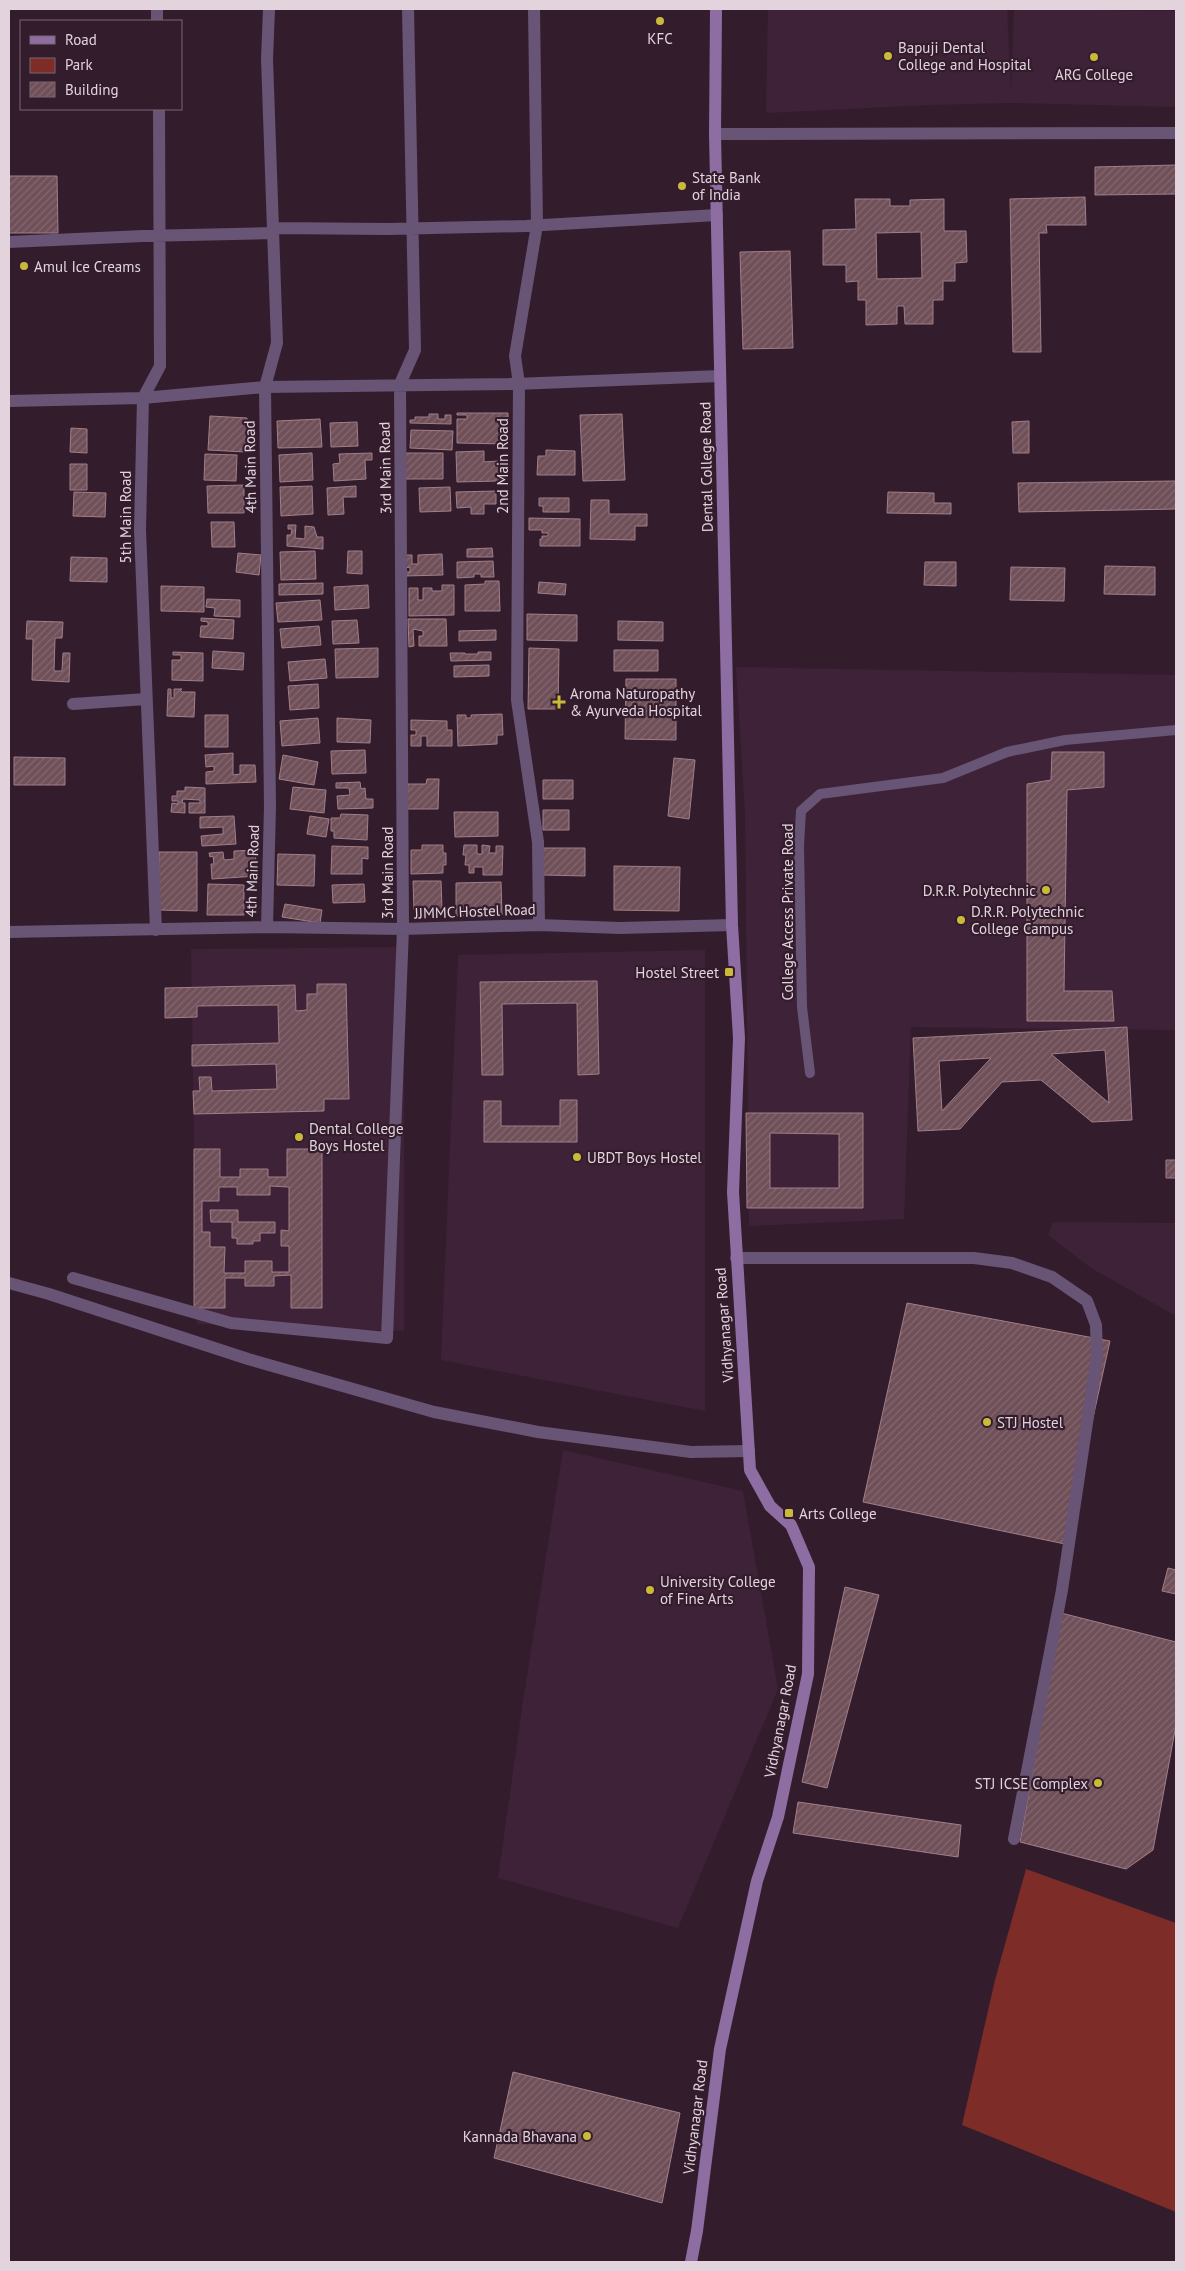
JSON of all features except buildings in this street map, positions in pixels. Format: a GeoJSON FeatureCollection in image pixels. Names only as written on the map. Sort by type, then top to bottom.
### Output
{"type":"FeatureCollection","features":[{"type":"Feature","properties":{"kind":"street","name":"4th Main Road"},"geometry":{"type":"LineString","coordinates":[[267,927],[270,806],[265,387],[277,343],[267,60],[269,9]]}},
{"type":"Feature","properties":{"kind":"street","name":"3rd Main Road"},"geometry":{"type":"LineString","coordinates":[[73,1278],[231,1323],[387,1338],[403,930],[400,384],[415,350],[408,9]]}},
{"type":"Feature","properties":{"kind":"street","name":"2nd Main Road"},"geometry":{"type":"LineString","coordinates":[[534,9],[537,225],[515,356],[519,384],[517,700],[538,842],[539,925]]}},
{"type":"Feature","properties":{"kind":"street","name":"Dental College Road"},"geometry":{"type":"LineString","coordinates":[[716,9],[715,134],[732,925]]}},
{"type":"Feature","properties":{"kind":"street","name":"5th Main Road"},"geometry":{"type":"LineString","coordinates":[[156,930],[140,530],[143,398],[160,366],[159,110]]}},
{"type":"Feature","properties":{"kind":"street"},"geometry":{"type":"LineString","coordinates":[[715,134],[1176,133]]}},
{"type":"Feature","properties":{"kind":"street"},"geometry":{"type":"LineString","coordinates":[[9,242],[160,235],[274,233],[274,228],[413,229],[537,225],[717,215]]}},
{"type":"Feature","properties":{"kind":"street"},"geometry":{"type":"LineString","coordinates":[[9,401],[143,398],[265,387],[519,384],[720,376]]}},
{"type":"Feature","properties":{"kind":"street"},"geometry":{"type":"LineString","coordinates":[[73,704],[146,699]]}},
{"type":"Feature","properties":{"kind":"street","name":"JJMMC Hostel Road"},"geometry":{"type":"LineString","coordinates":[[9,932],[267,927],[403,930],[539,925],[620,928],[732,925]]}},
{"type":"Feature","properties":{"kind":"street","name":"Vidhyanagar Road"},"geometry":{"type":"LineString","coordinates":[[691,2262],[697,2231],[720,2048],[757,1881],[778,1817],[808,1674],[809,1567],[791,1525],[770,1506],[750,1470],[733,1192],[739,1038],[732,925]]}},
{"type":"Feature","properties":{"kind":"street"},"geometry":{"type":"LineString","coordinates":[[736,1258],[974,1258],[1012,1263],[1052,1277],[1087,1301],[1096,1325],[1097,1356],[1062,1590],[1014,1839]]}},
{"type":"Feature","properties":{"kind":"street"},"geometry":{"type":"LineString","coordinates":[[9,1283],[49,1294],[248,1359],[434,1412],[538,1432],[691,1452],[749,1450]]}},
{"type":"Feature","properties":{"kind":"lane","name":"College Access Private Road"},"geometry":{"type":"LineString","coordinates":[[810,1072],[802,1007],[803,948],[799,846],[802,810],[820,794],[943,778],[1007,752],[1065,740],[1176,730]]}},
{"type":"Feature","properties":{"kind":"shaded area","name":"Bapuji Dental College and Hospital"},"geometry":{"type":"Polygon","coordinates":[[[768,9],[1007,9],[1011,93],[1014,9],[1176,11],[1176,107],[1012,103],[766,113],[768,9]]]}},
{"type":"Feature","properties":{"kind":"shaded area","name":"D.R.R. Polytechnic College Campus"},"geometry":{"type":"Polygon","coordinates":[[[736,667],[1176,675],[1176,1030],[911,1027],[904,1219],[749,1226],[745,813],[736,667]]]}},
{"type":"Feature","properties":{"kind":"shaded area","name":"Dental College Boys Hostel"},"geometry":{"type":"Polygon","coordinates":[[[404,947],[404,1331],[197,1324],[191,949],[404,947]]]}},
{"type":"Feature","properties":{"kind":"shaded area","name":"UBDT Boys Hostel"},"geometry":{"type":"Polygon","coordinates":[[[705,950],[705,1411],[441,1360],[458,955],[705,950]]]}},
{"type":"Feature","properties":{"kind":"shaded area"},"geometry":{"type":"Polygon","coordinates":[[[1053,1222],[1176,1223],[1176,1316],[1091,1268],[1048,1235],[1053,1222]]]}},
{"type":"Feature","properties":{"kind":"shaded area","name":"University College of Fine Arts"},"geometry":{"type":"Polygon","coordinates":[[[563,1450],[743,1491],[778,1689],[678,1928],[498,1878],[523,1701],[563,1450]]]}},
{"type":"Feature","properties":{"kind":"green space"},"geometry":{"type":"Polygon","coordinates":[[[1026,1869],[1176,1923],[1176,2212],[962,2125],[995,1980],[1026,1869]]]}},
{"type":"Feature","properties":{"kind":"place","name":"KFC"},"geometry":{"type":"Point","coordinates":[660,21]}},
{"type":"Feature","properties":{"kind":"place","name":"Bapuji Dental College and Hospital"},"geometry":{"type":"Point","coordinates":[888,56]}},
{"type":"Feature","properties":{"kind":"place","name":"ARG College"},"geometry":{"type":"Point","coordinates":[1094,57]}},
{"type":"Feature","properties":{"kind":"place","name":"State Bank of India"},"geometry":{"type":"Point","coordinates":[682,186]}},
{"type":"Feature","properties":{"kind":"place","name":"Amul Ice Creams"},"geometry":{"type":"Point","coordinates":[24,266]}},
{"type":"Feature","properties":{"kind":"place","name":"Aroma Naturopathy & Ayurveda Hospital"},"geometry":{"type":"Point","coordinates":[559,702]}},
{"type":"Feature","properties":{"kind":"place","name":"D.R.R. Polytechnic"},"geometry":{"type":"Point","coordinates":[1046,890]}},
{"type":"Feature","properties":{"kind":"place","name":"D.R.R. Polytechnic College Campus"},"geometry":{"type":"Point","coordinates":[961,920]}},
{"type":"Feature","properties":{"kind":"place","name":"Hostel Street"},"geometry":{"type":"Point","coordinates":[729,972]}},
{"type":"Feature","properties":{"kind":"place","name":"Dental College Boys Hostel"},"geometry":{"type":"Point","coordinates":[299,1137]}},
{"type":"Feature","properties":{"kind":"place","name":"UBDT Boys Hostel"},"geometry":{"type":"Point","coordinates":[577,1157]}},
{"type":"Feature","properties":{"kind":"place","name":"STJ Hostel"},"geometry":{"type":"Point","coordinates":[987,1422]}},
{"type":"Feature","properties":{"kind":"place","name":"Arts College"},"geometry":{"type":"Point","coordinates":[789,1513]}},
{"type":"Feature","properties":{"kind":"place","name":"University College of Fine Arts"},"geometry":{"type":"Point","coordinates":[650,1590]}},
{"type":"Feature","properties":{"kind":"place","name":"STJ ICSE Complex"},"geometry":{"type":"Point","coordinates":[1098,1783]}},
{"type":"Feature","properties":{"kind":"place","name":"Kannada Bhavana"},"geometry":{"type":"Point","coordinates":[587,2136]}}]}
